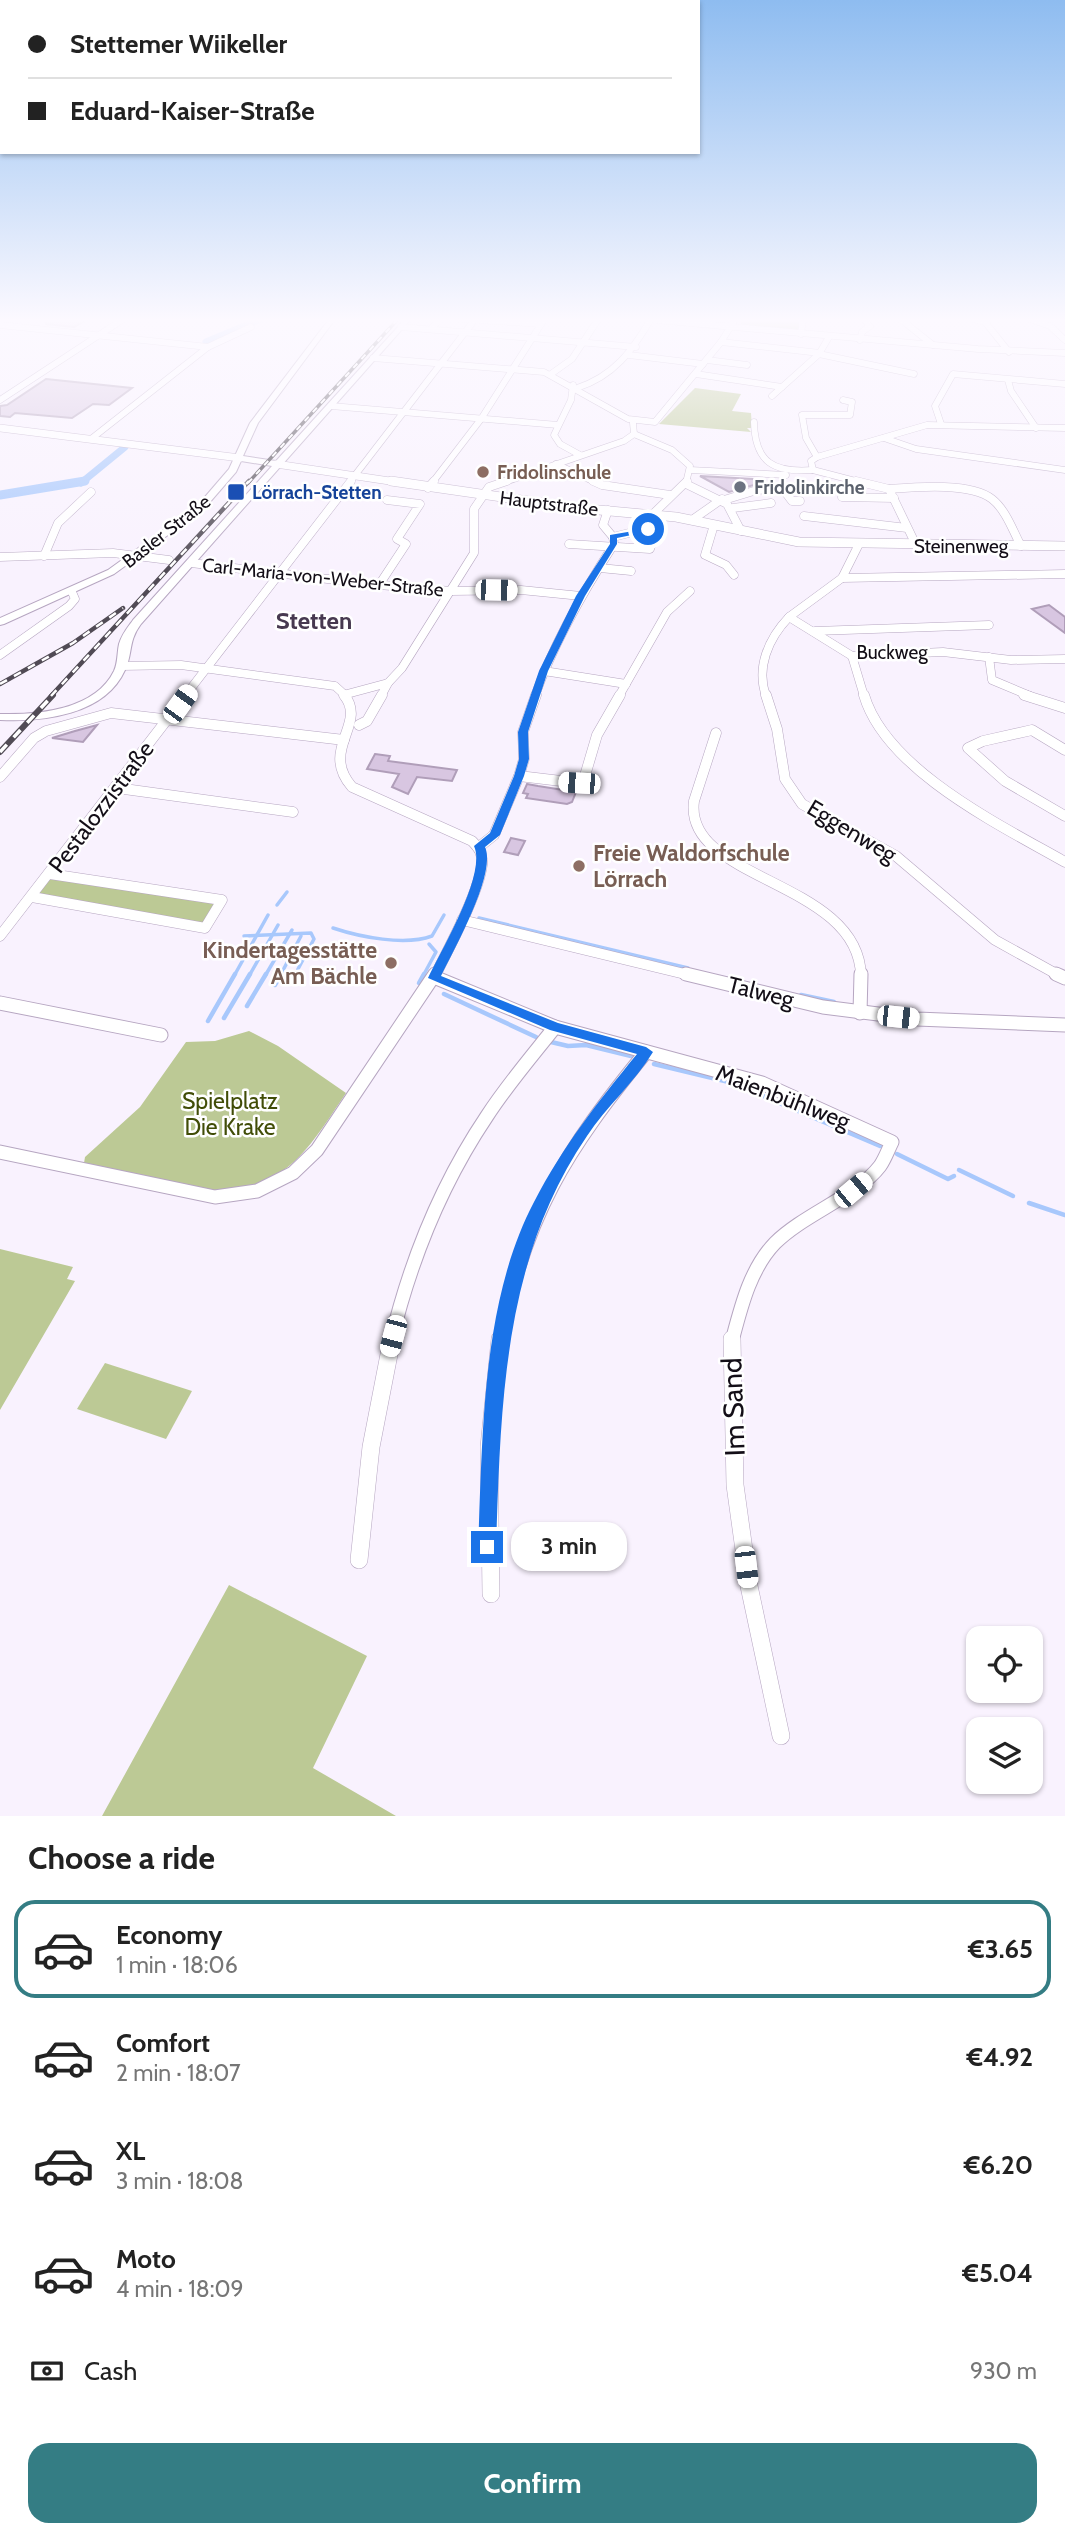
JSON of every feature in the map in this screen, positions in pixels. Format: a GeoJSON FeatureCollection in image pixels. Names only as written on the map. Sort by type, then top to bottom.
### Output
{"type":"FeatureCollection","features":[{"type":"Feature","properties":{"kind":"main road","name":"Basler Straße"},"geometry":{"type":"LineString","coordinates":[[0,622],[72,592],[136,556],[195,513],[227,478],[240,458],[254,423],[269,403]]}},
{"type":"Feature","properties":{"kind":"main road"},"geometry":{"type":"LineString","coordinates":[[0,717],[44,715],[70,709],[92,699],[108,685],[121,666],[121,647],[128,632],[276,464],[334,403]]}},
{"type":"Feature","properties":{"kind":"main road","name":"Hauptstraße"},"geometry":{"type":"LineString","coordinates":[[240,458],[261,464],[276,464]]}},
{"type":"Feature","properties":{"kind":"main road"},"geometry":{"type":"LineString","coordinates":[[227,478],[261,464]]}},
{"type":"Feature","properties":{"kind":"street"},"geometry":{"type":"LineString","coordinates":[[91,439],[137,403]]}},
{"type":"Feature","properties":{"kind":"street","name":"Pestalozzistraße"},"geometry":{"type":"LineString","coordinates":[[0,936],[117,788],[410,403]]}},
{"type":"Feature","properties":{"kind":"street"},"geometry":{"type":"LineString","coordinates":[[428,488],[491,403]]}},
{"type":"Feature","properties":{"kind":"street"},"geometry":{"type":"LineString","coordinates":[[570,403],[558,425],[556,440],[580,455]]}},
{"type":"Feature","properties":{"kind":"street"},"geometry":{"type":"LineString","coordinates":[[602,403],[633,423],[641,424],[655,422],[671,403]]}},
{"type":"Feature","properties":{"kind":"street"},"geometry":{"type":"LineString","coordinates":[[817,457],[806,438],[802,415],[850,415],[852,403]]}},
{"type":"Feature","properties":{"kind":"street"},"geometry":{"type":"LineString","coordinates":[[937,403],[935,406],[941,424]]}},
{"type":"Feature","properties":{"kind":"street"},"geometry":{"type":"LineString","coordinates":[[1019,403],[1034,427],[1048,433],[1065,435]]}},
{"type":"Feature","properties":{"kind":"street"},"geometry":{"type":"LineString","coordinates":[[331,406],[558,425]]}},
{"type":"Feature","properties":{"kind":"street"},"geometry":{"type":"LineString","coordinates":[[754,422],[759,456],[776,466],[799,472],[813,470],[889,489],[957,489],[985,494],[994,501],[1021,546]]}},
{"type":"Feature","properties":{"kind":"street"},"geometry":{"type":"LineString","coordinates":[[633,423],[634,434]]}},
{"type":"Feature","properties":{"kind":"street"},"geometry":{"type":"LineString","coordinates":[[813,470],[811,461],[817,457],[927,425],[1065,428]]}},
{"type":"Feature","properties":{"kind":"street"},"geometry":{"type":"LineString","coordinates":[[0,429],[240,458]]}},
{"type":"Feature","properties":{"kind":"street"},"geometry":{"type":"LineString","coordinates":[[359,725],[367,721],[388,682],[402,668],[474,553],[474,509],[482,495],[493,484],[624,441],[634,434]]}},
{"type":"Feature","properties":{"kind":"street"},"geometry":{"type":"LineString","coordinates":[[569,544],[650,549],[656,536],[653,527],[656,514],[670,495],[686,484],[691,470],[688,461],[681,455],[634,434]]}},
{"type":"Feature","properties":{"kind":"street"},"geometry":{"type":"LineString","coordinates":[[884,438],[916,449],[1065,470]]}},
{"type":"Feature","properties":{"kind":"street","name":"Hauptstraße"},"geometry":{"type":"LineString","coordinates":[[276,464],[428,488],[656,514],[799,542],[858,545]]}},
{"type":"Feature","properties":{"kind":"street"},"geometry":{"type":"LineString","coordinates":[[556,464],[602,485],[670,495]]}},
{"type":"Feature","properties":{"kind":"street"},"geometry":{"type":"LineString","coordinates":[[691,470],[786,475]]}},
{"type":"Feature","properties":{"kind":"street"},"geometry":{"type":"LineString","coordinates":[[686,484],[723,499],[733,508],[741,531]]}},
{"type":"Feature","properties":{"kind":"street"},"geometry":{"type":"LineString","coordinates":[[692,520],[723,499],[757,490],[794,487]]}},
{"type":"Feature","properties":{"kind":"street"},"geometry":{"type":"LineString","coordinates":[[783,489],[792,501],[800,501]]}},
{"type":"Feature","properties":{"kind":"street"},"geometry":{"type":"LineString","coordinates":[[889,489],[916,545]]}},
{"type":"Feature","properties":{"kind":"street"},"geometry":{"type":"LineString","coordinates":[[44,556],[58,523],[91,492]]}},
{"type":"Feature","properties":{"kind":"street"},"geometry":{"type":"LineString","coordinates":[[842,497],[894,498]]}},
{"type":"Feature","properties":{"kind":"street"},"geometry":{"type":"LineString","coordinates":[[379,585],[406,544],[397,539],[420,504],[387,500]]}},
{"type":"Feature","properties":{"kind":"street"},"geometry":{"type":"LineString","coordinates":[[733,508],[771,503]]}},
{"type":"Feature","properties":{"kind":"street"},"geometry":{"type":"LineString","coordinates":[[479,846],[494,835],[519,776],[524,759],[523,732],[544,671],[580,596],[612,547],[613,537],[603,525],[608,510]]}},
{"type":"Feature","properties":{"kind":"street"},"geometry":{"type":"LineString","coordinates":[[804,516],[907,528]]}},
{"type":"Feature","properties":{"kind":"street"},"geometry":{"type":"LineString","coordinates":[[714,525],[705,555],[726,565],[734,575]]}},
{"type":"Feature","properties":{"kind":"street"},"geometry":{"type":"LineString","coordinates":[[613,537],[653,527]]}},
{"type":"Feature","properties":{"kind":"street"},"geometry":{"type":"LineString","coordinates":[[789,617],[842,578],[858,545]]}},
{"type":"Feature","properties":{"kind":"street","name":"Steinenweg"},"geometry":{"type":"LineString","coordinates":[[858,545],[1065,546]]}},
{"type":"Feature","properties":{"kind":"street","name":"Carl-Maria-von-Weber-Straße"},"geometry":{"type":"LineString","coordinates":[[0,557],[113,553],[169,560]]}},
{"type":"Feature","properties":{"kind":"street","name":"Carl-Maria-von-Weber-Straße"},"geometry":{"type":"LineString","coordinates":[[191,563],[379,585],[451,591],[521,590],[580,596]]}},
{"type":"Feature","properties":{"kind":"street"},"geometry":{"type":"LineString","coordinates":[[600,568],[631,571]]}},
{"type":"Feature","properties":{"kind":"street"},"geometry":{"type":"LineString","coordinates":[[842,578],[857,580],[880,576],[1065,574]]}},
{"type":"Feature","properties":{"kind":"street"},"geometry":{"type":"LineString","coordinates":[[519,776],[579,783],[584,779],[597,735],[667,612],[690,591]]}},
{"type":"Feature","properties":{"kind":"street"},"geometry":{"type":"LineString","coordinates":[[0,655],[69,606],[75,599],[72,592]]}},
{"type":"Feature","properties":{"kind":"street","name":"Buckweg"},"geometry":{"type":"LineString","coordinates":[[789,617],[852,656],[943,653],[1026,660],[1065,659]]}},
{"type":"Feature","properties":{"kind":"street","name":"Eggenweg"},"geometry":{"type":"LineString","coordinates":[[789,617],[762,659],[760,673],[761,687],[777,727],[782,774],[794,795],[812,812],[880,846],[911,867],[1024,960],[1065,978]]}},
{"type":"Feature","properties":{"kind":"street"},"geometry":{"type":"LineString","coordinates":[[815,631],[989,625]]}},
{"type":"Feature","properties":{"kind":"street"},"geometry":{"type":"LineString","coordinates":[[852,656],[870,716],[886,739],[935,782],[978,813],[1065,862]]}},
{"type":"Feature","properties":{"kind":"street"},"geometry":{"type":"LineString","coordinates":[[989,657],[989,674],[999,685],[1065,708]]}},
{"type":"Feature","properties":{"kind":"street"},"geometry":{"type":"LineString","coordinates":[[121,666],[162,664],[206,668],[324,683],[347,694],[388,682]]}},
{"type":"Feature","properties":{"kind":"street"},"geometry":{"type":"LineString","coordinates":[[544,671],[626,684]]}},
{"type":"Feature","properties":{"kind":"street"},"geometry":{"type":"LineString","coordinates":[[0,1152],[207,1196],[237,1195],[274,1184],[293,1173],[317,1150],[434,978],[462,920],[482,865],[483,855],[479,846],[456,832],[352,787],[343,780],[337,768],[352,714],[347,694]]}},
{"type":"Feature","properties":{"kind":"street"},"geometry":{"type":"LineString","coordinates":[[0,777],[34,738],[65,724],[111,713],[344,740]]}},
{"type":"Feature","properties":{"kind":"street"},"geometry":{"type":"LineString","coordinates":[[1065,750],[1032,730],[983,741],[968,748],[1005,781],[1065,816]]}},
{"type":"Feature","properties":{"kind":"street"},"geometry":{"type":"LineString","coordinates":[[716,733],[693,811],[698,834],[720,852],[828,913],[849,935],[858,949],[860,1013]]}},
{"type":"Feature","properties":{"kind":"street"},"geometry":{"type":"LineString","coordinates":[[117,788],[293,812]]}},
{"type":"Feature","properties":{"kind":"street"},"geometry":{"type":"LineString","coordinates":[[32,897],[205,928],[222,900],[50,874]]}},
{"type":"Feature","properties":{"kind":"street","name":"Talweg"},"geometry":{"type":"LineString","coordinates":[[462,920],[809,1004],[860,1013],[917,1019],[1065,1025]]}},
{"type":"Feature","properties":{"kind":"street","name":"Maienbühlweg"},"geometry":{"type":"LineString","coordinates":[[434,978],[555,1027],[762,1083],[892,1142]]}},
{"type":"Feature","properties":{"kind":"street"},"geometry":{"type":"LineString","coordinates":[[0,1003],[161,1035]]}},
{"type":"Feature","properties":{"kind":"street"},"geometry":{"type":"LineString","coordinates":[[359,1560],[382,1379],[407,1276],[431,1219],[477,1129],[555,1027]]}},
{"type":"Feature","properties":{"kind":"street"},"geometry":{"type":"LineString","coordinates":[[491,1594],[487,1500],[493,1406],[505,1319],[519,1258],[539,1207],[582,1132],[646,1052]]}},
{"type":"Feature","properties":{"kind":"street","name":"Im Sand"},"geometry":{"type":"LineString","coordinates":[[781,1736],[747,1574],[735,1485],[730,1347],[745,1292],[773,1245],[795,1225],[866,1179],[880,1166],[892,1142]]}},
{"type":"Feature","properties":{"kind":"green space"},"geometry":{"type":"Polygon","coordinates":[[[680,403],[736,403],[732,411],[751,413],[752,428],[747,428],[751,432],[659,424],[680,403]]]}},
{"type":"Feature","properties":{"kind":"green space"},"geometry":{"type":"Polygon","coordinates":[[[50,874],[222,900],[205,928],[32,897],[50,874]]]}},
{"type":"Feature","properties":{"kind":"green space","name":"Spielplatz Die Krake"},"geometry":{"type":"Polygon","coordinates":[[[249,1031],[278,1046],[346,1093],[320,1132],[292,1163],[258,1184],[236,1189],[210,1190],[84,1163],[85,1157],[140,1107],[186,1042],[215,1041],[249,1031]]]}},
{"type":"Feature","properties":{"kind":"green space"},"geometry":{"type":"Polygon","coordinates":[[[0,1249],[73,1267],[67,1279],[75,1281],[0,1410],[0,1249]]]}},
{"type":"Feature","properties":{"kind":"green space"},"geometry":{"type":"Polygon","coordinates":[[[105,1363],[192,1391],[166,1439],[77,1409],[105,1363]]]}},
{"type":"Feature","properties":{"kind":"green space"},"geometry":{"type":"Polygon","coordinates":[[[229,1585],[367,1656],[313,1768],[396,1816],[102,1816],[229,1585]]]}},
{"type":"Feature","properties":{"kind":"building"},"geometry":{"type":"Polygon","coordinates":[[[10,403],[112,403],[93,404],[72,418],[15,413],[10,417],[0,416],[0,406],[10,403]]]}},
{"type":"Feature","properties":{"kind":"building"},"geometry":{"type":"Polygon","coordinates":[[[700,476],[753,479],[761,483],[729,492],[700,476]]]}},
{"type":"Feature","properties":{"kind":"building"},"geometry":{"type":"Polygon","coordinates":[[[1049,605],[1065,617],[1065,633],[1032,609],[1049,605]]]}},
{"type":"Feature","properties":{"kind":"building"},"geometry":{"type":"Polygon","coordinates":[[[97,725],[83,742],[52,738],[75,731],[97,725]]]}},
{"type":"Feature","properties":{"kind":"building"},"geometry":{"type":"Polygon","coordinates":[[[375,754],[390,756],[388,761],[457,770],[452,781],[417,777],[408,794],[392,787],[399,774],[367,769],[375,754]]]}},
{"type":"Feature","properties":{"kind":"building"},"geometry":{"type":"Polygon","coordinates":[[[527,784],[576,792],[572,802],[567,804],[526,798],[528,794],[523,793],[527,784]]]}},
{"type":"Feature","properties":{"kind":"building"},"geometry":{"type":"Polygon","coordinates":[[[511,838],[525,841],[518,855],[504,852],[511,838]]]}},
{"type":"Feature","properties":{"kind":"waterway"},"geometry":{"type":"LineString","coordinates":[[83,481],[125,447]]}},
{"type":"Feature","properties":{"kind":"waterway"},"geometry":{"type":"LineString","coordinates":[[0,495],[83,481]]}},
{"type":"Feature","properties":{"kind":"waterway"},"geometry":{"type":"LineString","coordinates":[[277,905],[287,892]]}},
{"type":"Feature","properties":{"kind":"waterway"},"geometry":{"type":"LineString","coordinates":[[257,935],[268,915]]}},
{"type":"Feature","properties":{"kind":"waterway"},"geometry":{"type":"LineString","coordinates":[[333,928],[382,939],[421,939],[432,936],[444,915]]}},
{"type":"Feature","properties":{"kind":"waterway"},"geometry":{"type":"LineString","coordinates":[[479,918],[688,968]]}},
{"type":"Feature","properties":{"kind":"waterway"},"geometry":{"type":"LineString","coordinates":[[272,935],[278,925]]}},
{"type":"Feature","properties":{"kind":"waterway"},"geometry":{"type":"LineString","coordinates":[[290,934],[292,930]]}},
{"type":"Feature","properties":{"kind":"waterway"},"geometry":{"type":"LineString","coordinates":[[290,934],[311,933],[314,939],[298,969]]}},
{"type":"Feature","properties":{"kind":"waterway"},"geometry":{"type":"LineString","coordinates":[[265,976],[290,934]]}},
{"type":"Feature","properties":{"kind":"waterway"},"geometry":{"type":"LineString","coordinates":[[272,935],[290,934]]}},
{"type":"Feature","properties":{"kind":"waterway"},"geometry":{"type":"LineString","coordinates":[[234,976],[257,935]]}},
{"type":"Feature","properties":{"kind":"waterway"},"geometry":{"type":"LineString","coordinates":[[244,936],[257,935]]}},
{"type":"Feature","properties":{"kind":"waterway"},"geometry":{"type":"LineString","coordinates":[[257,935],[272,935]]}},
{"type":"Feature","properties":{"kind":"waterway"},"geometry":{"type":"LineString","coordinates":[[249,976],[272,935]]}},
{"type":"Feature","properties":{"kind":"waterway"},"geometry":{"type":"LineString","coordinates":[[280,976],[301,936]]}},
{"type":"Feature","properties":{"kind":"waterway"},"geometry":{"type":"LineString","coordinates":[[423,976],[436,952],[429,944]]}},
{"type":"Feature","properties":{"kind":"waterway"},"geometry":{"type":"LineString","coordinates":[[208,1021],[235,974]]}},
{"type":"Feature","properties":{"kind":"waterway"},"geometry":{"type":"LineString","coordinates":[[224,1018],[250,974]]}},
{"type":"Feature","properties":{"kind":"waterway"},"geometry":{"type":"LineString","coordinates":[[247,1006],[266,974]]}},
{"type":"Feature","properties":{"kind":"waterway"},"geometry":{"type":"LineString","coordinates":[[275,985],[281,974]]}},
{"type":"Feature","properties":{"kind":"waterway"},"geometry":{"type":"LineString","coordinates":[[419,983],[424,974]]}},
{"type":"Feature","properties":{"kind":"waterway"},"geometry":{"type":"LineString","coordinates":[[444,994],[536,1037]]}},
{"type":"Feature","properties":{"kind":"waterway"},"geometry":{"type":"LineString","coordinates":[[801,995],[834,1002]]}},
{"type":"Feature","properties":{"kind":"waterway"},"geometry":{"type":"LineString","coordinates":[[551,1042],[568,1046],[586,1045],[631,1056]]}},
{"type":"Feature","properties":{"kind":"waterway"},"geometry":{"type":"LineString","coordinates":[[654,1064],[733,1083],[880,1146]]}},
{"type":"Feature","properties":{"kind":"waterway"},"geometry":{"type":"LineString","coordinates":[[897,1154],[948,1179],[954,1176]]}},
{"type":"Feature","properties":{"kind":"waterway"},"geometry":{"type":"LineString","coordinates":[[959,1170],[1013,1196]]}},
{"type":"Feature","properties":{"kind":"waterway"},"geometry":{"type":"LineString","coordinates":[[1029,1203],[1065,1215]]}},
{"type":"Feature","properties":{"kind":"railway"},"geometry":{"type":"LineString","coordinates":[[248,483],[321,403]]}},
{"type":"Feature","properties":{"kind":"railway"},"geometry":{"type":"LineString","coordinates":[[51,696],[249,481]]}},
{"type":"Feature","properties":{"kind":"railway"},"geometry":{"type":"LineString","coordinates":[[0,684],[73,643],[123,608]]}},
{"type":"Feature","properties":{"kind":"railway"},"geometry":{"type":"LineString","coordinates":[[0,752],[53,695]]}},
{"type":"Feature","properties":{"kind":"place","name":"Fridolinschule"},"geometry":{"type":"Point","coordinates":[483,472]}},
{"type":"Feature","properties":{"kind":"place","name":"Fridolinkirche"},"geometry":{"type":"Point","coordinates":[740,487]}},
{"type":"Feature","properties":{"kind":"place","name":"Lörrach-Stetten"},"geometry":{"type":"Point","coordinates":[236,492]}},
{"type":"Feature","properties":{"kind":"place","name":"Freie Waldorfschule Lörrach"},"geometry":{"type":"Point","coordinates":[579,866]}},
{"type":"Feature","properties":{"kind":"place","name":"Kindertagesstätte Am Bächle"},"geometry":{"type":"Point","coordinates":[391,963]}},
{"type":"Feature","properties":{"kind":"district","name":"Stetten"},"geometry":{"type":"Point","coordinates":[314,621]}},
{"type":"Feature","properties":{"kind":"route"},"geometry":{"type":"LineString","coordinates":[[487,1547],[489,1459],[499,1351],[519,1258],[539,1207],[582,1132],[646,1052],[555,1027],[434,978],[462,920],[482,865],[483,855],[479,846],[494,835],[501,823],[519,776],[524,759],[523,732],[544,671],[580,596],[614,544],[613,537],[648,529]]}}]}
